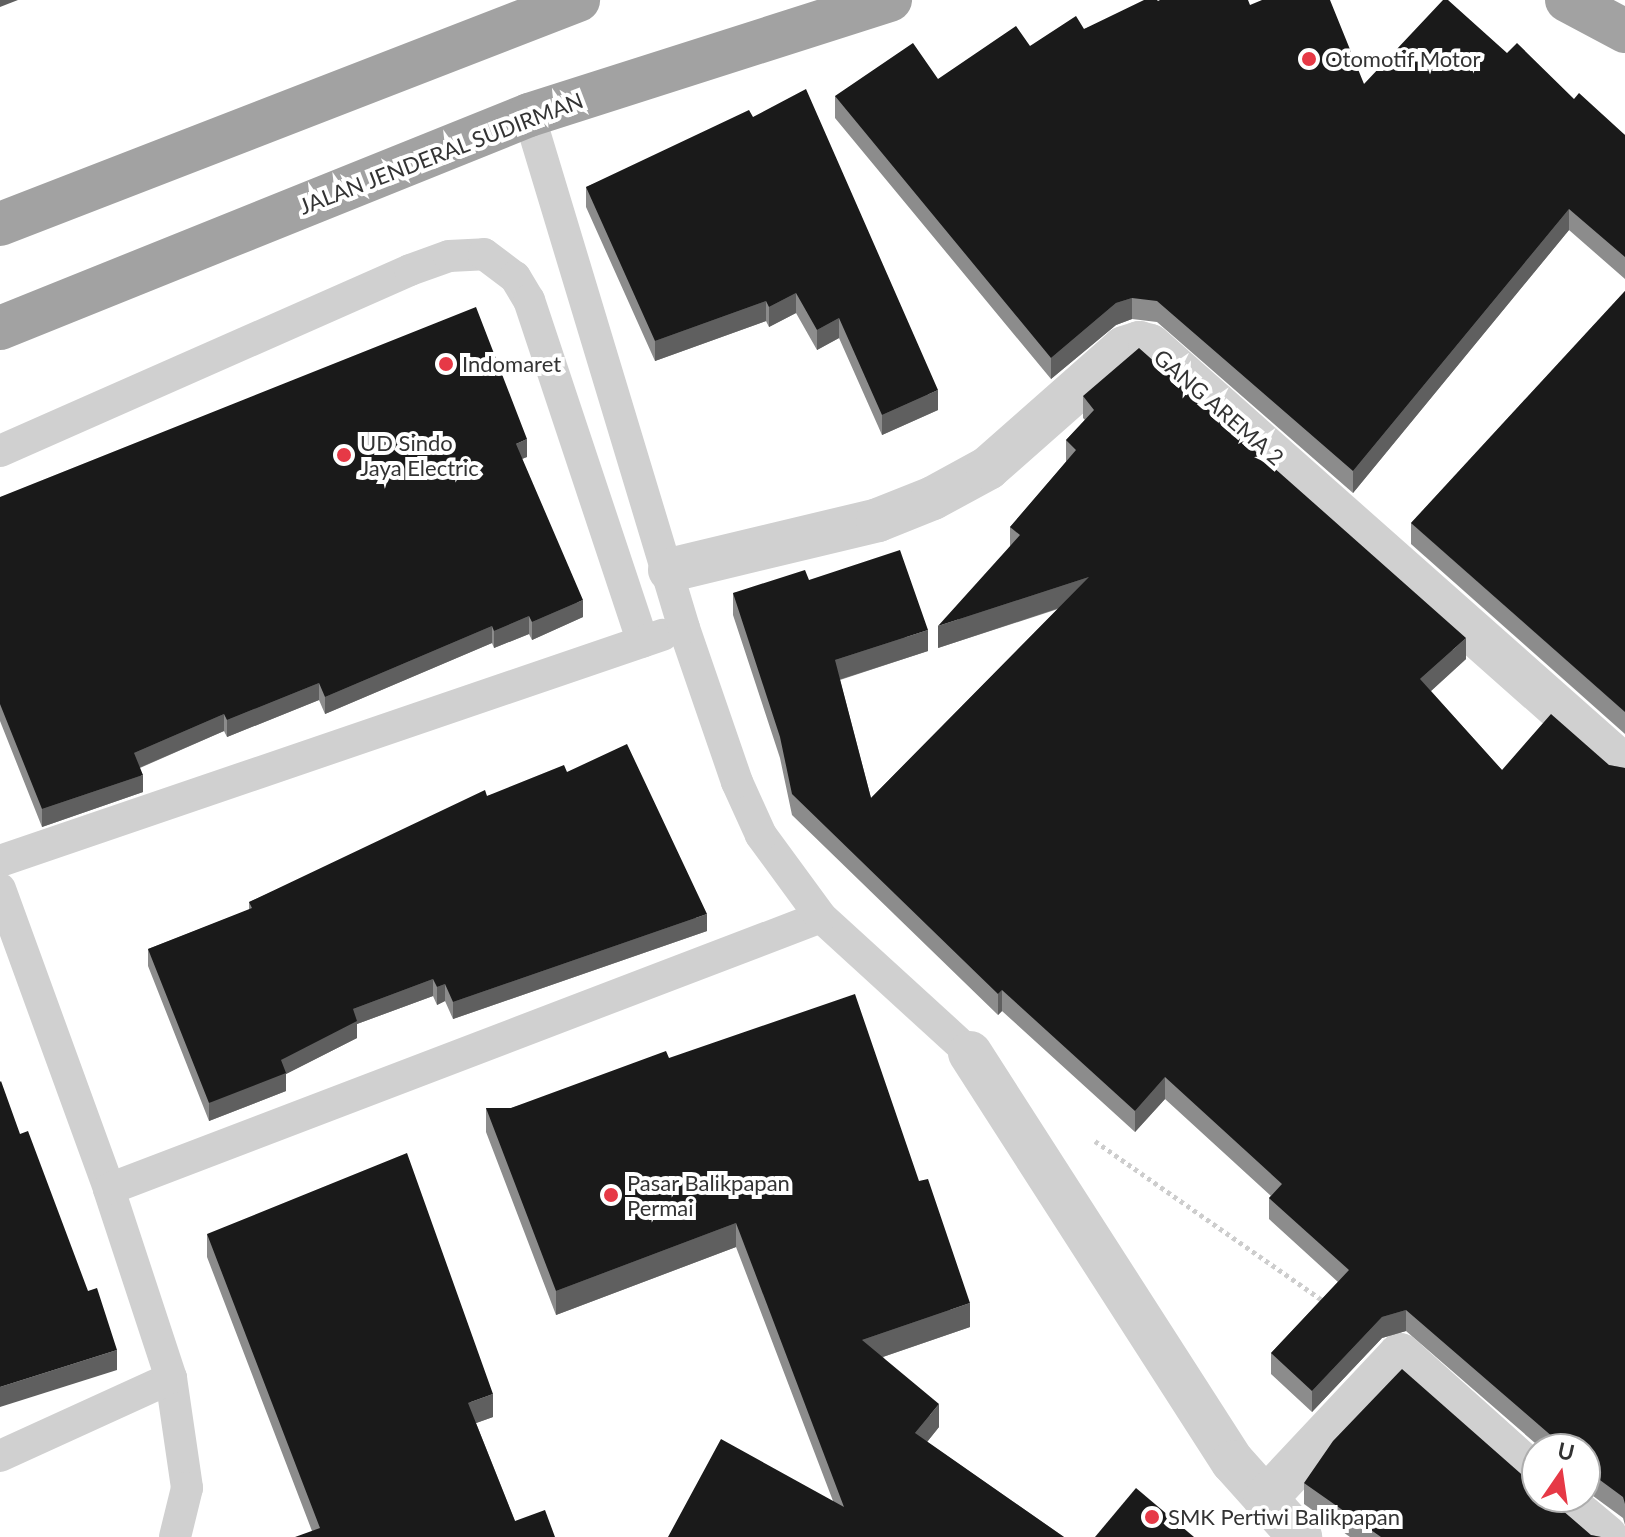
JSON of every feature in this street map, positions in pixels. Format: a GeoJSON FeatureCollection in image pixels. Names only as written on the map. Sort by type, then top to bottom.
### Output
{"type":"FeatureCollection","features":[{"type":"Feature","properties":{"kind":"highway"},"geometry":{"type":"LineString","coordinates":[[0,224],[578,0]]}},
{"type":"Feature","properties":{"kind":"highway","name":"JALAN JENDERAL SUDIRMAN"},"geometry":{"type":"LineString","coordinates":[[0,328],[529,115],[890,0]]}},
{"type":"Feature","properties":{"kind":"highway"},"geometry":{"type":"LineString","coordinates":[[1567,0],[1625,31]]}},
{"type":"Feature","properties":{"kind":"street","name":"GANG AREMA 2"},"geometry":{"type":"LineString","coordinates":[[670,570],[878,520],[933,498],[988,468],[1124,348],[1139,343],[1150,346],[1625,767]]}},
{"type":"Feature","properties":{"kind":"street"},"geometry":{"type":"LineString","coordinates":[[970,1053],[1233,1462],[1300,1537]]}},
{"type":"Feature","properties":{"kind":"street"},"geometry":{"type":"LineString","coordinates":[[1265,1499],[1400,1355],[1521,1464]]}},
{"type":"Feature","properties":{"kind":"street"},"geometry":{"type":"LineString","coordinates":[[1577,1513],[1606,1537]]}},
{"type":"Feature","properties":{"kind":"lane"},"geometry":{"type":"LineString","coordinates":[[529,115],[670,570],[684,628],[737,782],[761,835],[821,917],[970,1053]]}},
{"type":"Feature","properties":{"kind":"lane"},"geometry":{"type":"LineString","coordinates":[[0,451],[410,270],[449,256],[484,254],[498,261],[529,300],[643,642]]}},
{"type":"Feature","properties":{"kind":"lane"},"geometry":{"type":"LineString","coordinates":[[0,861],[684,628]]}},
{"type":"Feature","properties":{"kind":"lane"},"geometry":{"type":"LineString","coordinates":[[0,889],[109,1189],[171,1378],[187,1488],[175,1537]]}},
{"type":"Feature","properties":{"kind":"lane"},"geometry":{"type":"LineString","coordinates":[[109,1189],[821,917]]}},
{"type":"Feature","properties":{"kind":"lane"},"geometry":{"type":"LineString","coordinates":[[0,1456],[171,1378]]}},
{"type":"Feature","properties":{"kind":"path"},"geometry":{"type":"LineString","coordinates":[[1087,1135],[1400,1355]]}},
{"type":"Feature","properties":{"kind":"building"},"geometry":{"type":"Polygon","coordinates":[[[1144,0],[1248,0],[1250,5],[1262,0],[1330,0],[1364,84],[1443,0],[1448,0],[1507,53],[1517,43],[1574,99],[1579,93],[1625,135],[1625,257],[1569,209],[1353,471],[1157,301],[1132,298],[1116,303],[1051,358],[835,96],[913,43],[938,79],[1016,26],[1030,46],[1076,16],[1084,29],[1144,0]]]}},
{"type":"Feature","properties":{"kind":"building"},"geometry":{"type":"Polygon","coordinates":[[[806,89],[938,390],[882,415],[839,318],[817,330],[796,293],[769,307],[766,301],[655,341],[586,187],[749,110],[753,117],[806,89]]]}},
{"type":"Feature","properties":{"kind":"building"},"geometry":{"type":"Polygon","coordinates":[[[1625,291],[1625,712],[1411,523],[1625,291]]]}},
{"type":"Feature","properties":{"kind":"building"},"geometry":{"type":"Polygon","coordinates":[[[476,307],[527,439],[516,444],[583,600],[532,622],[529,616],[494,631],[492,626],[325,697],[319,683],[227,720],[224,714],[134,753],[143,775],[42,809],[0,704],[0,497],[476,307]]]}},
{"type":"Feature","properties":{"kind":"building"},"geometry":{"type":"Polygon","coordinates":[[[1139,348],[1466,638],[1420,679],[1502,770],[1551,714],[1609,765],[1625,768],[1625,1504],[1623,1497],[1601,1481],[1601,1433],[1548,1433],[1406,1310],[1382,1317],[1312,1391],[1271,1353],[1349,1270],[1269,1198],[1282,1184],[1165,1077],[1135,1111],[1002,990],[998,994],[792,794],[780,737],[733,593],[805,570],[809,580],[900,550],[928,630],[835,660],[871,798],[1089,577],[938,626],[1020,535],[1010,527],[1076,450],[1066,440],[1094,410],[1083,396],[1139,348]]]}},
{"type":"Feature","properties":{"kind":"building"},"geometry":{"type":"Polygon","coordinates":[[[627,744],[707,914],[453,1002],[445,984],[437,987],[433,979],[353,1009],[357,1021],[281,1060],[286,1073],[209,1103],[148,949],[252,908],[249,902],[485,790],[487,796],[564,765],[567,772],[627,744]]]}},
{"type":"Feature","properties":{"kind":"building"},"geometry":{"type":"Polygon","coordinates":[[[855,994],[919,1181],[928,1179],[970,1303],[862,1340],[939,1404],[915,1433],[1064,1537],[668,1537],[721,1439],[844,1507],[736,1223],[556,1291],[486,1108],[511,1108],[666,1051],[669,1058],[855,994]]]}},
{"type":"Feature","properties":{"kind":"building"},"geometry":{"type":"Polygon","coordinates":[[[0,1082],[20,1134],[28,1131],[88,1291],[97,1288],[117,1350],[0,1387],[0,1082]]]}},
{"type":"Feature","properties":{"kind":"building"},"geometry":{"type":"Polygon","coordinates":[[[407,1153],[493,1394],[468,1403],[515,1521],[545,1510],[555,1537],[295,1537],[320,1528],[207,1234],[407,1153]]]}},
{"type":"Feature","properties":{"kind":"building"},"geometry":{"type":"Polygon","coordinates":[[[1402,1369],[1521,1474],[1521,1513],[1566,1513],[1591,1535],[1601,1537],[1381,1537],[1304,1483],[1333,1441],[1402,1369]]]}},
{"type":"Feature","properties":{"kind":"building","name":"SMK Pertiwi Balikpapan"},"geometry":{"type":"Polygon","coordinates":[[[1136,1488],[1194,1537],[1095,1537],[1136,1488]]]}},
{"type":"Feature","properties":{"kind":"place","name":"Otomotif Motor"},"geometry":{"type":"Point","coordinates":[1309,59]}},
{"type":"Feature","properties":{"kind":"place","name":"Indomaret"},"geometry":{"type":"Point","coordinates":[446,364]}},
{"type":"Feature","properties":{"kind":"place","name":"UD Sindo Jaya Electric"},"geometry":{"type":"Point","coordinates":[344,455]}},
{"type":"Feature","properties":{"kind":"place","name":"Pasar Balikpapan Permai"},"geometry":{"type":"Point","coordinates":[611,1195]}},
{"type":"Feature","properties":{"kind":"place","name":"SMK Pertiwi Balikpapan"},"geometry":{"type":"Point","coordinates":[1152,1517]}}]}
